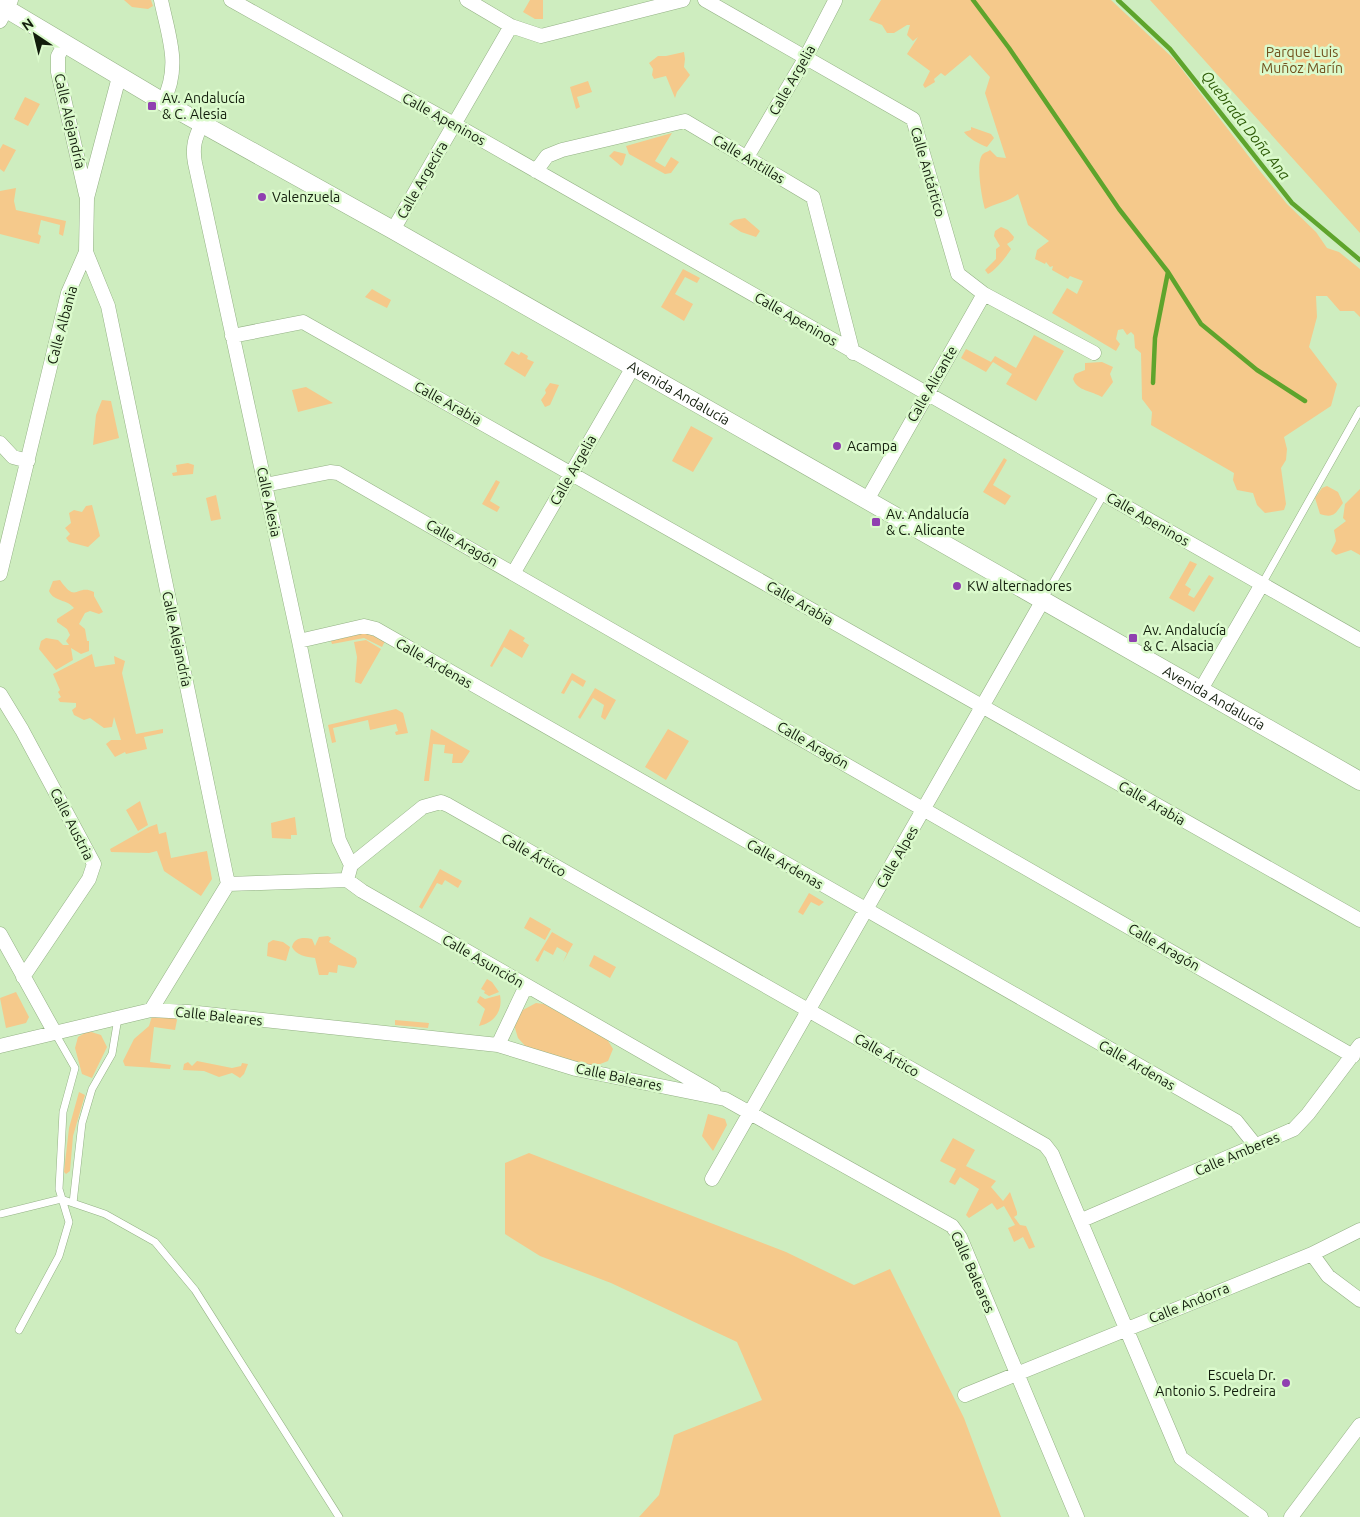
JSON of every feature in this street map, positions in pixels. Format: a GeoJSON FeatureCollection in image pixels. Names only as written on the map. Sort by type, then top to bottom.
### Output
{"type":"FeatureCollection","features":[{"type":"Feature","properties":{"kind":"street"},"geometry":{"type":"LineString","coordinates":[[161,0],[172,58],[173,75],[163,102]]}},
{"type":"Feature","properties":{"kind":"street","name":"Calle Apeninos"},"geometry":{"type":"LineString","coordinates":[[230,0],[454,124],[853,353],[1360,640]]}},
{"type":"Feature","properties":{"kind":"street"},"geometry":{"type":"LineString","coordinates":[[467,0],[511,26],[541,36],[682,0]]}},
{"type":"Feature","properties":{"kind":"street","name":"Calle Antártico"},"geometry":{"type":"LineString","coordinates":[[705,0],[913,119],[958,274],[984,294],[1094,353]]}},
{"type":"Feature","properties":{"kind":"street","name":"Calle Argelia"},"geometry":{"type":"LineString","coordinates":[[747,156],[806,57],[835,2]]}},
{"type":"Feature","properties":{"kind":"street","name":"Avenida Andalucía"},"geometry":{"type":"LineString","coordinates":[[4,9],[119,77],[393,230],[1360,781]]}},
{"type":"Feature","properties":{"kind":"street","name":"Calle Argecira"},"geometry":{"type":"LineString","coordinates":[[393,230],[511,26]]}},
{"type":"Feature","properties":{"kind":"street","name":"Calle Alejandría"},"geometry":{"type":"LineString","coordinates":[[64,45],[58,56],[58,72],[87,198]]}},
{"type":"Feature","properties":{"kind":"street","name":"Calle Albania"},"geometry":{"type":"LineString","coordinates":[[0,574],[68,293],[86,252],[87,198],[119,77]]}},
{"type":"Feature","properties":{"kind":"street","name":"Calle Antillas"},"geometry":{"type":"LineString","coordinates":[[536,171],[547,156],[562,150],[685,121],[747,156],[813,197],[853,353]]}},
{"type":"Feature","properties":{"kind":"street","name":"Calle Alesia"},"geometry":{"type":"LineString","coordinates":[[202,123],[192,149],[299,641],[339,840],[351,865]]}},
{"type":"Feature","properties":{"kind":"street","name":"Calle Alejandría"},"geometry":{"type":"LineString","coordinates":[[86,252],[108,306],[228,884]]}},
{"type":"Feature","properties":{"kind":"street","name":"Calle Alicante"},"geometry":{"type":"LineString","coordinates":[[867,500],[984,294]]}},
{"type":"Feature","properties":{"kind":"street","name":"Calle Arabia"},"geometry":{"type":"LineString","coordinates":[[232,336],[303,322],[1360,920]]}},
{"type":"Feature","properties":{"kind":"street","name":"Calle Argelia"},"geometry":{"type":"LineString","coordinates":[[514,572],[633,367]]}},
{"type":"Feature","properties":{"kind":"street"},"geometry":{"type":"LineString","coordinates":[[0,443],[13,457],[28,461]]}},
{"type":"Feature","properties":{"kind":"street","name":"Calle Aragón"},"geometry":{"type":"LineString","coordinates":[[265,485],[330,472],[338,473],[514,572],[925,809],[1356,1051]]}},
{"type":"Feature","properties":{"kind":"street"},"geometry":{"type":"LineString","coordinates":[[1200,690],[1262,584]]}},
{"type":"Feature","properties":{"kind":"street","name":"Calle Alpes"},"geometry":{"type":"LineString","coordinates":[[712,1179],[1043,600]]}},
{"type":"Feature","properties":{"kind":"street","name":"Calle Ardenas"},"geometry":{"type":"LineString","coordinates":[[299,641],[364,626],[376,629],[1236,1121],[1256,1146]]}},
{"type":"Feature","properties":{"kind":"street","name":"Calle Austria"},"geometry":{"type":"LineString","coordinates":[[0,694],[22,730],[94,864],[89,880],[24,976]]}},
{"type":"Feature","properties":{"kind":"street","name":"Calle Ártico"},"geometry":{"type":"LineString","coordinates":[[351,865],[423,807],[440,802],[1045,1145],[1052,1154],[1082,1220],[1181,1458],[1261,1517]]}},
{"type":"Feature","properties":{"kind":"street"},"geometry":{"type":"LineString","coordinates":[[151,1010],[228,884],[348,880],[351,865]]}},
{"type":"Feature","properties":{"kind":"street","name":"Calle Asunción"},"geometry":{"type":"LineString","coordinates":[[348,880],[362,891],[724,1099]]}},
{"type":"Feature","properties":{"kind":"street"},"geometry":{"type":"LineString","coordinates":[[0,934],[55,1033]]}},
{"type":"Feature","properties":{"kind":"street"},"geometry":{"type":"LineString","coordinates":[[498,1045],[526,986]]}},
{"type":"Feature","properties":{"kind":"street","name":"Calle Baleares"},"geometry":{"type":"LineString","coordinates":[[0,1046],[151,1010],[188,1012],[498,1045],[576,1069],[724,1099],[952,1226],[960,1237],[1077,1517]]}},
{"type":"Feature","properties":{"kind":"street","name":"Calle Amberes"},"geometry":{"type":"LineString","coordinates":[[1082,1220],[1294,1129],[1308,1114],[1356,1051]]}},
{"type":"Feature","properties":{"kind":"street","name":"Calle Andorra"},"geometry":{"type":"LineString","coordinates":[[965,1395],[1312,1254],[1360,1230]]}},
{"type":"Feature","properties":{"kind":"street"},"geometry":{"type":"LineString","coordinates":[[1312,1254],[1328,1276],[1360,1300]]}},
{"type":"Feature","properties":{"kind":"street"},"geometry":{"type":"LineString","coordinates":[[1293,1515],[1360,1425]]}},
{"type":"Feature","properties":{"kind":"lane"},"geometry":{"type":"LineString","coordinates":[[1262,584],[1360,410]]}},
{"type":"Feature","properties":{"kind":"lane"},"geometry":{"type":"LineString","coordinates":[[1043,600],[1104,494]]}},
{"type":"Feature","properties":{"kind":"lane"},"geometry":{"type":"LineString","coordinates":[[73,1203],[82,1123],[92,1089],[112,1054],[118,1018]]}},
{"type":"Feature","properties":{"kind":"lane"},"geometry":{"type":"LineString","coordinates":[[19,1330],[59,1256],[69,1222],[59,1189],[63,1112],[76,1068],[55,1033]]}},
{"type":"Feature","properties":{"kind":"lane"},"geometry":{"type":"LineString","coordinates":[[0,1214],[61,1199],[105,1214],[155,1242],[195,1290],[339,1517]]}},
{"type":"Feature","properties":{"kind":"green space"},"geometry":{"type":"Polygon","coordinates":[[[124,0],[151,0],[153,6],[148,9],[132,7],[124,0]]]}},
{"type":"Feature","properties":{"kind":"green space"},"geometry":{"type":"Polygon","coordinates":[[[530,0],[543,0],[543,19],[535,19],[523,12],[530,0]]]}},
{"type":"Feature","properties":{"kind":"green space"},"geometry":{"type":"Polygon","coordinates":[[[881,0],[1111,0],[1174,59],[1260,171],[1287,204],[1316,232],[1327,248],[1339,252],[1360,269],[1360,317],[1354,311],[1340,311],[1327,296],[1316,296],[1317,317],[1309,347],[1337,384],[1331,406],[1284,437],[1287,449],[1286,460],[1281,468],[1286,504],[1284,510],[1265,513],[1257,505],[1253,493],[1237,490],[1233,480],[1234,473],[1151,425],[1152,412],[1142,399],[1141,353],[1135,348],[1134,335],[1131,332],[1127,335],[1123,329],[1118,330],[1116,339],[1120,344],[1116,351],[1052,313],[1067,288],[1077,294],[1083,281],[1070,276],[1068,279],[1052,270],[1053,266],[1050,267],[1046,262],[1045,264],[1035,259],[1037,250],[1049,241],[1028,225],[1018,194],[985,209],[980,180],[981,158],[983,154],[990,150],[997,157],[1006,158],[985,93],[990,77],[970,55],[945,76],[941,73],[934,79],[935,82],[925,88],[923,85],[930,71],[907,54],[918,37],[913,41],[907,35],[910,25],[894,33],[887,33],[882,25],[869,20],[881,0]]]}},
{"type":"Feature","properties":{"kind":"green space","name":"Parque Luis Muñoz Marín"},"geometry":{"type":"Polygon","coordinates":[[[1150,0],[1360,0],[1360,233],[1150,0]]]}},
{"type":"Feature","properties":{"kind":"green space"},"geometry":{"type":"Polygon","coordinates":[[[684,52],[684,67],[690,75],[677,92],[675,98],[666,76],[654,79],[652,75],[653,69],[649,63],[658,56],[684,52]]]}},
{"type":"Feature","properties":{"kind":"green space"},"geometry":{"type":"Polygon","coordinates":[[[588,81],[592,92],[577,97],[580,107],[576,109],[570,87],[588,81]]]}},
{"type":"Feature","properties":{"kind":"green space"},"geometry":{"type":"Polygon","coordinates":[[[25,97],[40,104],[28,126],[14,119],[25,97]]]}},
{"type":"Feature","properties":{"kind":"green space"},"geometry":{"type":"Polygon","coordinates":[[[971,127],[991,134],[994,138],[987,147],[974,141],[964,132],[971,130],[971,127]]]}},
{"type":"Feature","properties":{"kind":"green space"},"geometry":{"type":"Polygon","coordinates":[[[672,133],[655,161],[665,167],[671,157],[679,162],[671,173],[665,174],[629,154],[626,146],[672,133]]]}},
{"type":"Feature","properties":{"kind":"green space"},"geometry":{"type":"Polygon","coordinates":[[[3,144],[16,150],[4,172],[0,169],[0,149],[3,144]]]}},
{"type":"Feature","properties":{"kind":"green space"},"geometry":{"type":"Polygon","coordinates":[[[614,151],[626,154],[621,166],[609,156],[614,151]]]}},
{"type":"Feature","properties":{"kind":"green space"},"geometry":{"type":"Polygon","coordinates":[[[16,188],[14,201],[16,210],[66,221],[63,236],[59,234],[60,225],[41,220],[38,234],[41,236],[39,244],[0,234],[0,191],[16,188]]]}},
{"type":"Feature","properties":{"kind":"green space"},"geometry":{"type":"Polygon","coordinates":[[[745,218],[760,231],[756,237],[741,232],[729,224],[734,220],[745,218]]]}},
{"type":"Feature","properties":{"kind":"green space"},"geometry":{"type":"Polygon","coordinates":[[[1001,227],[1008,230],[1014,237],[1007,244],[1011,249],[997,267],[988,274],[985,270],[996,259],[996,249],[1000,246],[994,236],[995,231],[1001,227]]]}},
{"type":"Feature","properties":{"kind":"green space"},"geometry":{"type":"Polygon","coordinates":[[[683,269],[700,278],[697,283],[685,277],[675,294],[693,304],[684,321],[661,307],[683,269]]]}},
{"type":"Feature","properties":{"kind":"green space"},"geometry":{"type":"Polygon","coordinates":[[[372,289],[391,300],[387,308],[365,297],[372,289]]]}},
{"type":"Feature","properties":{"kind":"green space"},"geometry":{"type":"Polygon","coordinates":[[[1034,335],[1064,351],[1036,401],[1006,384],[1012,374],[993,362],[986,372],[961,358],[966,349],[991,362],[995,356],[1016,368],[1034,335]]]}},
{"type":"Feature","properties":{"kind":"green space"},"geometry":{"type":"Polygon","coordinates":[[[512,351],[519,355],[521,352],[528,356],[527,359],[534,362],[525,377],[504,364],[512,351]]]}},
{"type":"Feature","properties":{"kind":"green space"},"geometry":{"type":"Polygon","coordinates":[[[1102,362],[1113,367],[1110,374],[1113,382],[1102,397],[1081,388],[1073,379],[1075,374],[1085,370],[1085,363],[1102,362]]]}},
{"type":"Feature","properties":{"kind":"green space"},"geometry":{"type":"Polygon","coordinates":[[[550,383],[559,385],[550,405],[545,407],[541,400],[550,383]]]}},
{"type":"Feature","properties":{"kind":"green space"},"geometry":{"type":"Polygon","coordinates":[[[306,387],[333,403],[298,412],[292,390],[306,387]]]}},
{"type":"Feature","properties":{"kind":"green space"},"geometry":{"type":"Polygon","coordinates":[[[102,400],[111,401],[119,438],[93,445],[96,415],[102,400]]]}},
{"type":"Feature","properties":{"kind":"green space"},"geometry":{"type":"Polygon","coordinates":[[[691,426],[713,438],[693,472],[672,461],[691,426]]]}},
{"type":"Feature","properties":{"kind":"green space"},"geometry":{"type":"Polygon","coordinates":[[[1004,458],[1007,460],[993,485],[1011,496],[1005,505],[983,492],[1004,458]]]}},
{"type":"Feature","properties":{"kind":"green space"},"geometry":{"type":"Polygon","coordinates":[[[188,463],[194,465],[193,474],[173,476],[172,473],[177,472],[176,465],[188,463]]]}},
{"type":"Feature","properties":{"kind":"green space"},"geometry":{"type":"Polygon","coordinates":[[[496,480],[500,482],[490,501],[500,507],[497,512],[482,504],[496,480]]]}},
{"type":"Feature","properties":{"kind":"green space"},"geometry":{"type":"Polygon","coordinates":[[[1327,486],[1338,492],[1343,503],[1337,512],[1329,516],[1320,514],[1315,498],[1322,488],[1327,486]]]}},
{"type":"Feature","properties":{"kind":"green space"},"geometry":{"type":"Polygon","coordinates":[[[1360,489],[1360,555],[1351,550],[1336,555],[1331,551],[1336,541],[1334,530],[1346,521],[1343,518],[1345,504],[1360,489]]]}},
{"type":"Feature","properties":{"kind":"green space"},"geometry":{"type":"Polygon","coordinates":[[[216,495],[221,519],[211,521],[206,498],[216,495]]]}},
{"type":"Feature","properties":{"kind":"green space"},"geometry":{"type":"Polygon","coordinates":[[[92,505],[100,536],[88,547],[69,542],[66,538],[70,534],[65,528],[71,523],[69,513],[74,510],[82,512],[86,506],[92,505]]]}},
{"type":"Feature","properties":{"kind":"green space"},"geometry":{"type":"Polygon","coordinates":[[[1190,561],[1197,564],[1185,585],[1191,589],[1188,595],[1194,598],[1209,575],[1214,578],[1194,612],[1169,598],[1190,561]]]}},
{"type":"Feature","properties":{"kind":"green space"},"geometry":{"type":"Polygon","coordinates":[[[60,580],[70,591],[88,590],[94,592],[94,596],[103,612],[99,614],[90,611],[85,613],[79,624],[85,629],[87,641],[89,641],[89,651],[81,654],[71,648],[73,660],[56,670],[39,649],[41,641],[46,638],[58,640],[63,645],[69,645],[66,641],[70,635],[67,629],[57,622],[57,619],[74,608],[51,595],[49,591],[53,581],[60,580]]]}},
{"type":"Feature","properties":{"kind":"green space"},"geometry":{"type":"Polygon","coordinates":[[[510,629],[525,638],[523,641],[529,645],[522,658],[504,647],[492,667],[490,666],[510,629]]]}},
{"type":"Feature","properties":{"kind":"green space"},"geometry":{"type":"Polygon","coordinates":[[[365,632],[385,641],[382,647],[364,638],[332,644],[331,641],[365,632]]]}},
{"type":"Feature","properties":{"kind":"green space"},"geometry":{"type":"Polygon","coordinates":[[[366,640],[381,649],[361,684],[355,682],[357,657],[354,642],[366,640]]]}},
{"type":"Feature","properties":{"kind":"green space"},"geometry":{"type":"Polygon","coordinates":[[[92,654],[95,667],[115,664],[114,656],[125,661],[122,673],[136,734],[163,729],[163,733],[144,737],[147,749],[126,754],[125,752],[115,757],[106,744],[111,740],[121,740],[114,717],[112,727],[104,728],[90,718],[84,720],[74,715],[72,710],[76,707],[76,703],[60,702],[58,699],[61,697],[58,692],[60,690],[53,674],[92,654]]]}},
{"type":"Feature","properties":{"kind":"green space"},"geometry":{"type":"Polygon","coordinates":[[[572,673],[586,681],[583,687],[572,680],[564,694],[561,693],[572,673]]]}},
{"type":"Feature","properties":{"kind":"green space"},"geometry":{"type":"Polygon","coordinates":[[[595,688],[616,700],[605,720],[601,717],[604,705],[593,698],[580,719],[578,717],[595,688]]]}},
{"type":"Feature","properties":{"kind":"green space"},"geometry":{"type":"Polygon","coordinates":[[[396,709],[403,713],[408,733],[396,735],[395,732],[398,731],[396,724],[370,730],[368,720],[333,728],[336,742],[332,743],[328,725],[396,709]]]}},
{"type":"Feature","properties":{"kind":"green space"},"geometry":{"type":"Polygon","coordinates":[[[431,729],[470,751],[462,763],[452,763],[453,754],[444,753],[445,745],[433,744],[429,781],[424,781],[431,729]]]}},
{"type":"Feature","properties":{"kind":"green space"},"geometry":{"type":"Polygon","coordinates":[[[668,729],[689,741],[666,780],[645,767],[668,729]]]}},
{"type":"Feature","properties":{"kind":"green space"},"geometry":{"type":"Polygon","coordinates":[[[140,801],[148,825],[138,831],[126,810],[140,801]]]}},
{"type":"Feature","properties":{"kind":"green space"},"geometry":{"type":"Polygon","coordinates":[[[295,817],[297,835],[291,835],[291,839],[272,838],[271,823],[295,817]]]}},
{"type":"Feature","properties":{"kind":"green space"},"geometry":{"type":"Polygon","coordinates":[[[157,824],[159,834],[166,832],[171,858],[207,851],[212,879],[201,896],[164,871],[157,851],[149,853],[111,852],[110,849],[157,824]]]}},
{"type":"Feature","properties":{"kind":"green space"},"geometry":{"type":"Polygon","coordinates":[[[440,869],[462,881],[458,888],[445,880],[442,885],[437,883],[422,909],[419,907],[440,869]]]}},
{"type":"Feature","properties":{"kind":"green space"},"geometry":{"type":"Polygon","coordinates":[[[809,893],[824,902],[819,906],[811,902],[803,915],[798,912],[809,893]]]}},
{"type":"Feature","properties":{"kind":"green space"},"geometry":{"type":"Polygon","coordinates":[[[530,917],[551,929],[545,940],[524,928],[530,917]]]}},
{"type":"Feature","properties":{"kind":"green space"},"geometry":{"type":"Polygon","coordinates":[[[552,932],[573,944],[563,962],[567,953],[557,947],[553,955],[544,950],[538,962],[535,960],[552,932]]]}},
{"type":"Feature","properties":{"kind":"green space"},"geometry":{"type":"Polygon","coordinates":[[[328,936],[331,938],[329,942],[356,958],[357,963],[354,968],[338,965],[337,973],[329,972],[328,975],[319,975],[315,958],[299,954],[292,947],[295,941],[306,938],[312,939],[315,946],[319,937],[328,936]]]}},
{"type":"Feature","properties":{"kind":"green space"},"geometry":{"type":"Polygon","coordinates":[[[273,940],[283,942],[290,947],[286,961],[267,956],[268,943],[273,940]]]}},
{"type":"Feature","properties":{"kind":"green space"},"geometry":{"type":"Polygon","coordinates":[[[594,955],[616,967],[610,978],[589,966],[594,955]]]}},
{"type":"Feature","properties":{"kind":"green space"},"geometry":{"type":"Polygon","coordinates":[[[487,979],[492,982],[499,992],[489,996],[484,993],[485,991],[481,989],[487,979]]]}},
{"type":"Feature","properties":{"kind":"green space"},"geometry":{"type":"Polygon","coordinates":[[[16,992],[29,1017],[26,1023],[6,1028],[0,998],[16,992]]]}},
{"type":"Feature","properties":{"kind":"green space"},"geometry":{"type":"Polygon","coordinates":[[[500,995],[499,1011],[489,1022],[479,1026],[485,1009],[477,1002],[480,996],[485,999],[500,995]]]}},
{"type":"Feature","properties":{"kind":"green space"},"geometry":{"type":"Polygon","coordinates":[[[536,1003],[544,1004],[607,1039],[613,1049],[608,1061],[595,1066],[528,1049],[518,1038],[514,1025],[521,1011],[536,1003]]]}},
{"type":"Feature","properties":{"kind":"green space"},"geometry":{"type":"Polygon","coordinates":[[[153,1013],[175,1017],[177,1020],[175,1030],[154,1027],[150,1062],[171,1065],[170,1069],[125,1066],[123,1061],[134,1039],[149,1026],[153,1013]]]}},
{"type":"Feature","properties":{"kind":"green space"},"geometry":{"type":"Polygon","coordinates":[[[395,1020],[429,1023],[428,1028],[395,1025],[395,1020]]]}},
{"type":"Feature","properties":{"kind":"green space"},"geometry":{"type":"Polygon","coordinates":[[[88,1031],[101,1035],[107,1047],[92,1078],[82,1074],[75,1048],[78,1037],[88,1031]]]}},
{"type":"Feature","properties":{"kind":"green space"},"geometry":{"type":"Polygon","coordinates":[[[197,1061],[232,1068],[241,1066],[242,1063],[248,1064],[240,1078],[232,1073],[219,1077],[204,1071],[183,1070],[184,1064],[188,1062],[192,1066],[197,1061]]]}},
{"type":"Feature","properties":{"kind":"green space"},"geometry":{"type":"Polygon","coordinates":[[[79,1092],[85,1095],[73,1136],[70,1171],[66,1174],[64,1172],[69,1128],[79,1092]]]}},
{"type":"Feature","properties":{"kind":"green space"},"geometry":{"type":"Polygon","coordinates":[[[708,1114],[725,1119],[727,1125],[713,1151],[702,1136],[708,1114]]]}},
{"type":"Feature","properties":{"kind":"green space"},"geometry":{"type":"Polygon","coordinates":[[[953,1138],[975,1150],[966,1166],[996,1181],[991,1187],[1003,1201],[1010,1192],[1017,1212],[1017,1215],[1014,1217],[1020,1225],[1026,1226],[1035,1247],[1029,1249],[1023,1237],[1014,1242],[1008,1228],[1015,1225],[1004,1206],[997,1210],[992,1203],[969,1218],[966,1215],[979,1189],[960,1177],[955,1185],[949,1182],[956,1169],[940,1161],[953,1138]]]}},
{"type":"Feature","properties":{"kind":"green space"},"geometry":{"type":"Polygon","coordinates":[[[529,1153],[786,1252],[854,1285],[890,1269],[964,1418],[1001,1517],[639,1517],[659,1495],[674,1435],[762,1400],[737,1342],[611,1283],[540,1256],[505,1234],[505,1163],[529,1153]]]}},
{"type":"Feature","properties":{"kind":"waterway"},"geometry":{"type":"LineString","coordinates":[[973,0],[1009,48],[1119,209],[1168,272],[1201,324],[1257,370],[1305,401]]}},
{"type":"Feature","properties":{"kind":"waterway","name":"Quebrada Doña Ana"},"geometry":{"type":"LineString","coordinates":[[1118,0],[1170,49],[1292,203],[1360,260]]}},
{"type":"Feature","properties":{"kind":"waterway"},"geometry":{"type":"LineString","coordinates":[[1153,383],[1155,338],[1168,272]]}},
{"type":"Feature","properties":{"kind":"place","name":"Av. Andalucía & C. Alesia"},"geometry":{"type":"Point","coordinates":[152,106]}},
{"type":"Feature","properties":{"kind":"place","name":"Valenzuela"},"geometry":{"type":"Point","coordinates":[262,197]}},
{"type":"Feature","properties":{"kind":"place","name":"Acampa"},"geometry":{"type":"Point","coordinates":[837,446]}},
{"type":"Feature","properties":{"kind":"place","name":"Av. Andalucía & C. Alicante"},"geometry":{"type":"Point","coordinates":[876,522]}},
{"type":"Feature","properties":{"kind":"place","name":"KW alternadores"},"geometry":{"type":"Point","coordinates":[957,586]}},
{"type":"Feature","properties":{"kind":"place","name":"Av. Andalucía & C. Alsacia"},"geometry":{"type":"Point","coordinates":[1133,638]}},
{"type":"Feature","properties":{"kind":"place","name":"Escuela Dr. Antonio S. Pedreira"},"geometry":{"type":"Point","coordinates":[1286,1383]}}]}
